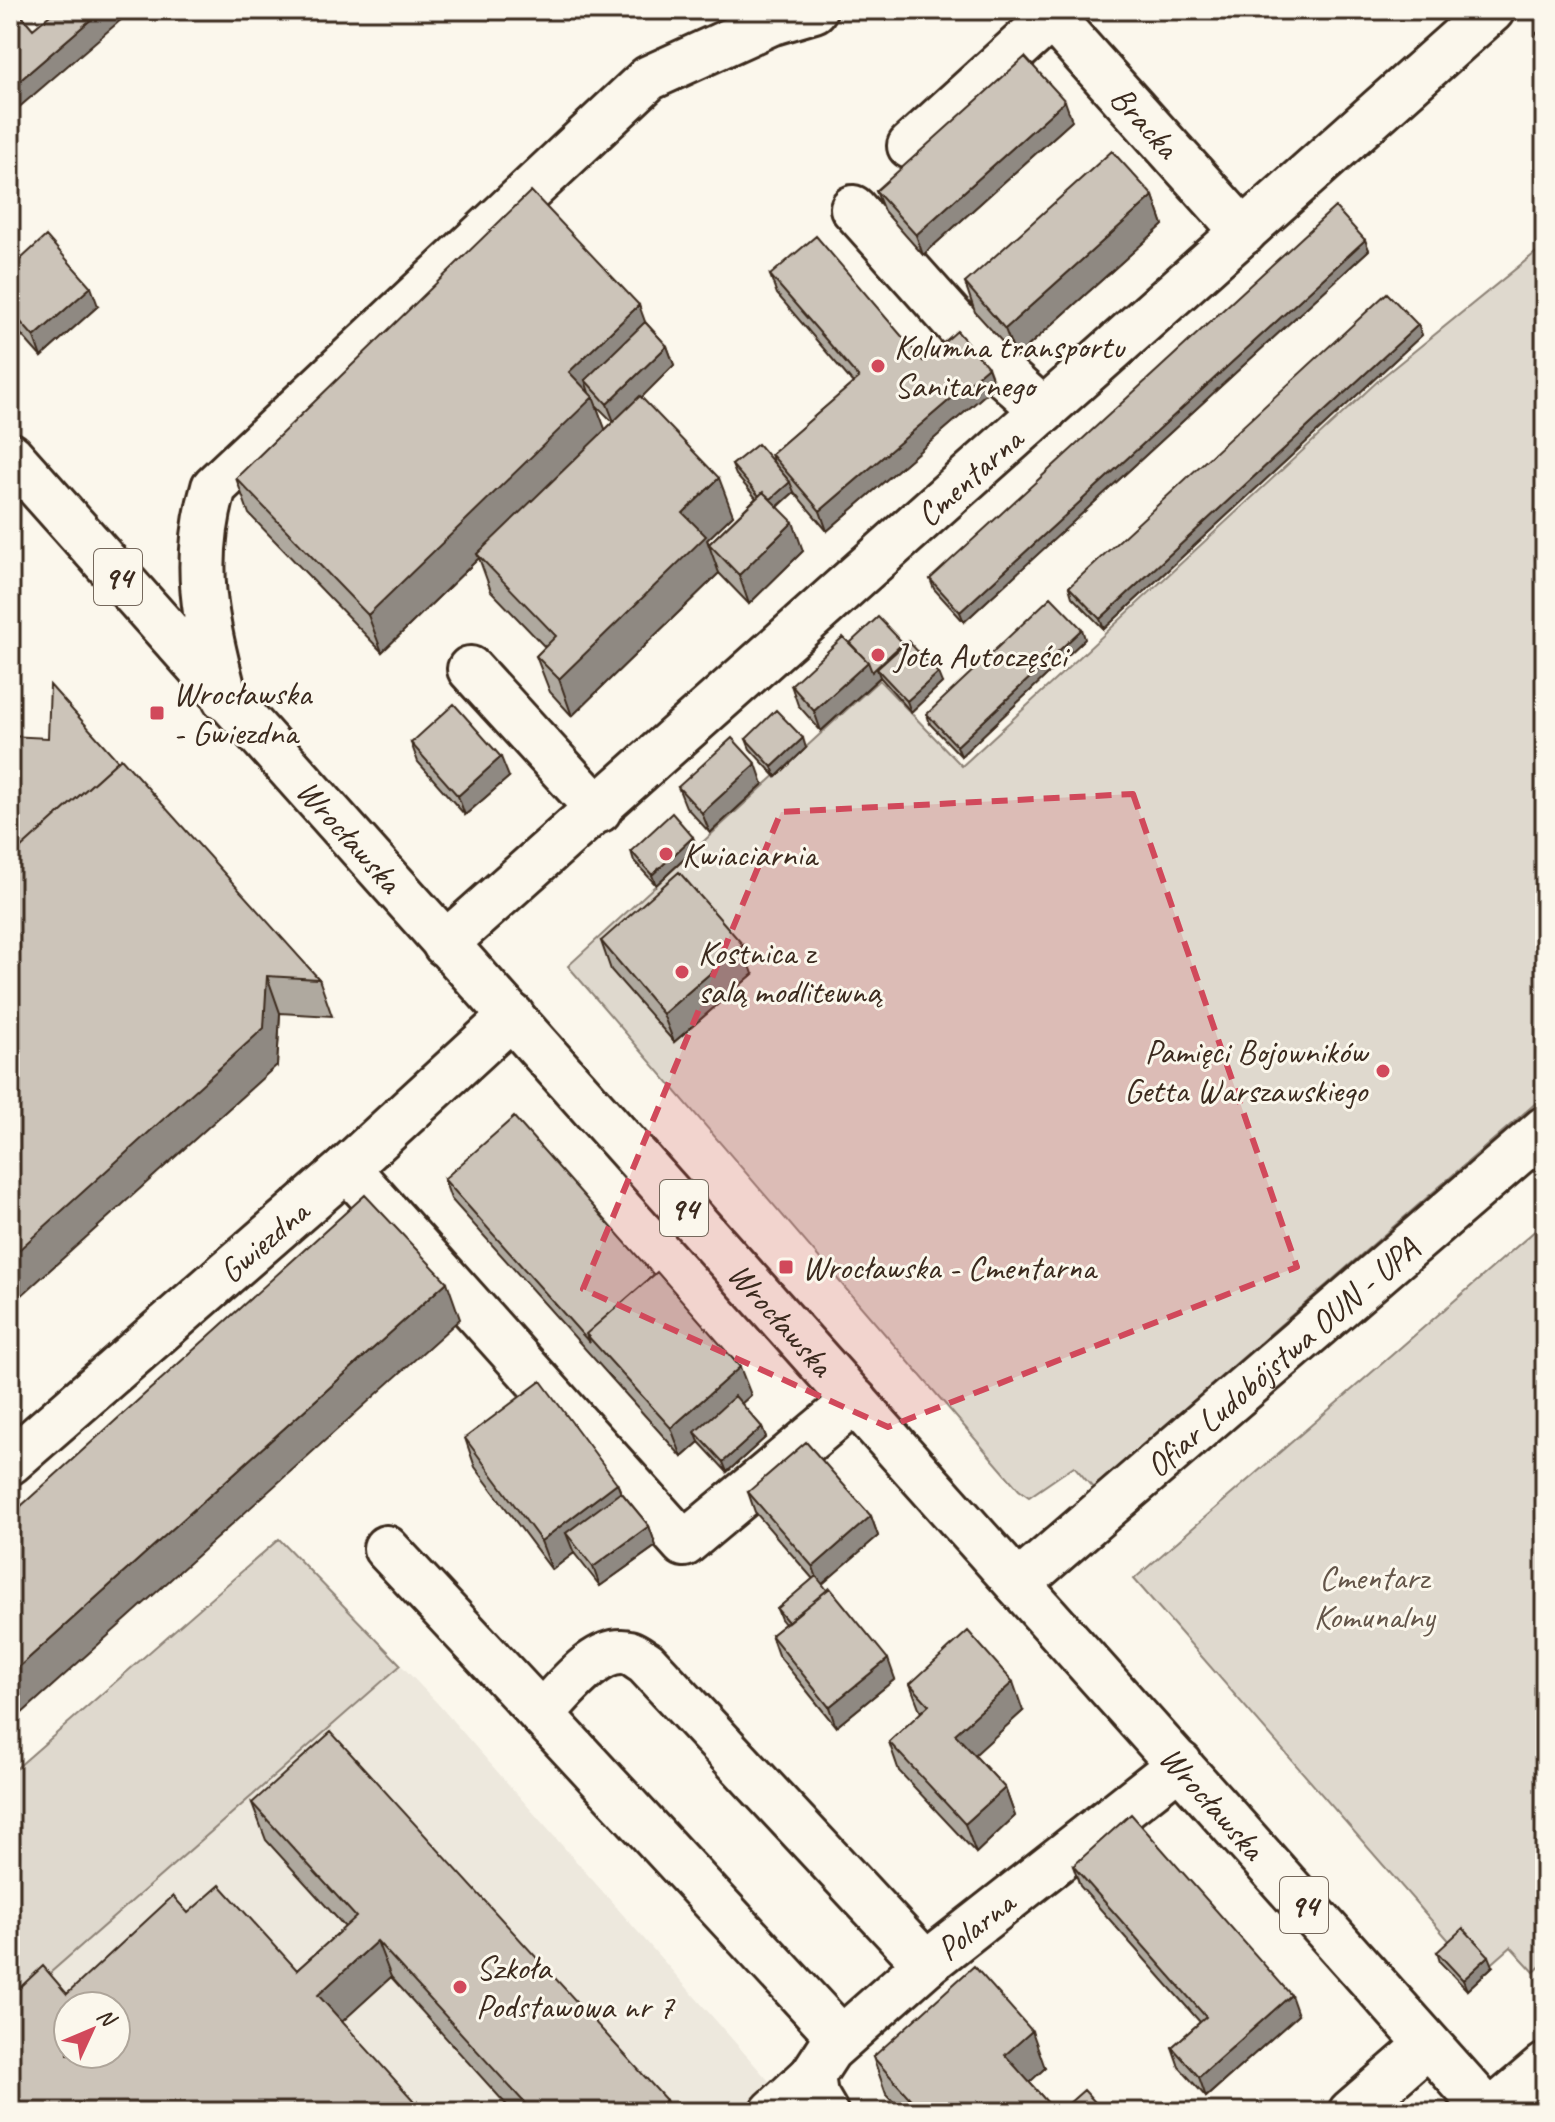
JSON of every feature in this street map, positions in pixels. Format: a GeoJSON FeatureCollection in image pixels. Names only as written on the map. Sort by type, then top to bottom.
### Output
{"type":"FeatureCollection","features":[{"type":"Feature","properties":{"kind":"street"},"geometry":{"type":"LineString","coordinates":[[225,699],[202,606],[203,541],[214,487],[649,78],[770,23],[814,10]]}},
{"type":"Feature","properties":{"kind":"street","name":"Cmentarna"},"geometry":{"type":"LineString","coordinates":[[445,944],[599,810],[1492,10]]}},
{"type":"Feature","properties":{"kind":"street"},"geometry":{"type":"LineString","coordinates":[[910,146],[1048,13]]}},
{"type":"Feature","properties":{"kind":"street","name":"Bracka"},"geometry":{"type":"LineString","coordinates":[[1048,13],[1244,232]]}},
{"type":"Feature","properties":{"kind":"street"},"geometry":{"type":"LineString","coordinates":[[853,208],[995,367],[1044,411]]}},
{"type":"Feature","properties":{"kind":"street","name":"Wrocławska"},"geometry":{"type":"LineString","coordinates":[[10,455],[1490,2112]]}},
{"type":"Feature","properties":{"kind":"street"},"geometry":{"type":"LineString","coordinates":[[470,669],[599,810]]}},
{"type":"Feature","properties":{"kind":"street","name":"Gwiezdna"},"geometry":{"type":"LineString","coordinates":[[10,1462],[347,1168],[512,1016]]}},
{"type":"Feature","properties":{"kind":"street","name":"Ofiar Ludobójstwa OUN - UPA"},"geometry":{"type":"LineString","coordinates":[[1018,1584],[1545,1129]]}},
{"type":"Feature","properties":{"kind":"street"},"geometry":{"type":"LineString","coordinates":[[347,1168],[684,1544],[855,1401]]}},
{"type":"Feature","properties":{"kind":"street"},"geometry":{"type":"LineString","coordinates":[[386,1548],[841,2038]]}},
{"type":"Feature","properties":{"kind":"street"},"geometry":{"type":"LineString","coordinates":[[541,1714],[592,1664],[610,1654],[629,1653],[646,1663],[926,1964]]}},
{"type":"Feature","properties":{"kind":"street","name":"Polarna"},"geometry":{"type":"LineString","coordinates":[[773,2112],[818,2094],[818,2063],[841,2038],[926,1964],[1180,1764]]}},
{"type":"Feature","properties":{"kind":"street"},"geometry":{"type":"LineString","coordinates":[[1351,2112],[1428,2045]]}},
{"type":"Feature","properties":{"kind":"street"},"geometry":{"type":"LineString","coordinates":[[1490,2112],[1545,2066]]}},
{"type":"Feature","properties":{"kind":"highlighted area"},"geometry":{"type":"Polygon","coordinates":[[[1133,794],[1297,1267],[888,1427],[583,1289],[781,812],[1133,794]]]}},
{"type":"Feature","properties":{"kind":"shaded area"},"geometry":{"type":"Polygon","coordinates":[[[401,1665],[796,2112],[10,2112],[10,2008],[401,1665]]]}},
{"type":"Feature","properties":{"kind":"green space"},"geometry":{"type":"Polygon","coordinates":[[[1545,245],[1545,1095],[1093,1488],[1074,1466],[1029,1497],[1019,1490],[568,966],[879,680],[962,766],[1380,379],[1545,245]]]}},
{"type":"Feature","properties":{"kind":"green space","name":"Cmentarz Komunalny"},"geometry":{"type":"Polygon","coordinates":[[[1545,1222],[1545,1962],[1534,1972],[1511,1947],[1479,1975],[1134,1579],[1545,1222]]]}},
{"type":"Feature","properties":{"kind":"green space"},"geometry":{"type":"Polygon","coordinates":[[[279,1539],[401,1665],[10,2008],[10,1774],[279,1539]]]}},
{"type":"Feature","properties":{"kind":"building"},"geometry":{"type":"Polygon","coordinates":[[[10,10],[17,10],[33,29],[56,10],[102,10],[10,89],[10,10]]]}},
{"type":"Feature","properties":{"kind":"building"},"geometry":{"type":"Polygon","coordinates":[[[1545,26],[1545,41],[1537,33],[1545,26]]]}},
{"type":"Feature","properties":{"kind":"building"},"geometry":{"type":"Polygon","coordinates":[[[1025,57],[1065,101],[916,235],[876,191],[1025,57]]]}},
{"type":"Feature","properties":{"kind":"building"},"geometry":{"type":"Polygon","coordinates":[[[1112,151],[1153,196],[1005,329],[965,283],[1112,151]]]}},
{"type":"Feature","properties":{"kind":"building"},"geometry":{"type":"Polygon","coordinates":[[[531,191],[639,305],[569,372],[593,397],[368,615],[236,478],[531,191]]]}},
{"type":"Feature","properties":{"kind":"building"},"geometry":{"type":"Polygon","coordinates":[[[1335,207],[1365,240],[960,612],[930,579],[1335,207]]]}},
{"type":"Feature","properties":{"kind":"building"},"geometry":{"type":"Polygon","coordinates":[[[46,236],[91,287],[34,337],[10,310],[10,269],[46,236]]]}},
{"type":"Feature","properties":{"kind":"building"},"geometry":{"type":"Polygon","coordinates":[[[816,236],[923,361],[957,331],[988,367],[820,511],[771,454],[859,378],[770,275],[816,236]]]}},
{"type":"Feature","properties":{"kind":"building"},"geometry":{"type":"Polygon","coordinates":[[[1387,293],[1418,325],[1100,619],[1069,587],[1387,293]]]}},
{"type":"Feature","properties":{"kind":"building"},"geometry":{"type":"Polygon","coordinates":[[[645,322],[667,346],[607,404],[585,380],[645,322]]]}},
{"type":"Feature","properties":{"kind":"building"},"geometry":{"type":"Polygon","coordinates":[[[640,396],[719,478],[683,513],[706,536],[559,679],[536,656],[556,636],[477,554],[640,396]]]}},
{"type":"Feature","properties":{"kind":"building"},"geometry":{"type":"Polygon","coordinates":[[[758,444],[790,482],[771,499],[763,492],[759,496],[732,465],[758,444]]]}},
{"type":"Feature","properties":{"kind":"building"},"geometry":{"type":"Polygon","coordinates":[[[763,492],[793,522],[739,575],[709,544],[763,492]]]}},
{"type":"Feature","properties":{"kind":"building"},"geometry":{"type":"Polygon","coordinates":[[[1051,597],[1082,629],[957,746],[927,714],[1051,597]]]}},
{"type":"Feature","properties":{"kind":"building","name":"Jota Autoczęści"},"geometry":{"type":"Polygon","coordinates":[[[878,617],[903,643],[872,672],[868,662],[850,643],[878,617]]]}},
{"type":"Feature","properties":{"kind":"building"},"geometry":{"type":"Polygon","coordinates":[[[843,637],[868,662],[814,711],[791,685],[843,637]]]}},
{"type":"Feature","properties":{"kind":"building"},"geometry":{"type":"Polygon","coordinates":[[[908,641],[938,673],[907,701],[877,669],[908,641]]]}},
{"type":"Feature","properties":{"kind":"building"},"geometry":{"type":"Polygon","coordinates":[[[50,685],[118,761],[10,858],[10,736],[48,738],[50,685]]]}},
{"type":"Feature","properties":{"kind":"building"},"geometry":{"type":"Polygon","coordinates":[[[454,704],[501,757],[458,796],[411,743],[454,704]]]}},
{"type":"Feature","properties":{"kind":"building"},"geometry":{"type":"Polygon","coordinates":[[[776,710],[803,738],[772,767],[746,739],[776,710]]]}},
{"type":"Feature","properties":{"kind":"building"},"geometry":{"type":"Polygon","coordinates":[[[732,738],[756,764],[702,813],[678,787],[732,738]]]}},
{"type":"Feature","properties":{"kind":"building"},"geometry":{"type":"Polygon","coordinates":[[[121,758],[319,979],[267,976],[264,1028],[10,1258],[10,858],[121,758]]]}},
{"type":"Feature","properties":{"kind":"building","name":"Kwiaciarnia"},"geometry":{"type":"Polygon","coordinates":[[[672,813],[693,837],[652,875],[631,851],[672,813]]]}},
{"type":"Feature","properties":{"kind":"building","name":"Kostnica z salą modlitewną"},"geometry":{"type":"Polygon","coordinates":[[[679,872],[743,945],[663,1014],[601,941],[679,872]]]}},
{"type":"Feature","properties":{"kind":"building"},"geometry":{"type":"Polygon","coordinates":[[[514,1117],[654,1275],[586,1334],[590,1343],[444,1179],[514,1117]]]}},
{"type":"Feature","properties":{"kind":"building"},"geometry":{"type":"Polygon","coordinates":[[[365,1195],[447,1282],[10,1675],[10,1516],[365,1195]]]}},
{"type":"Feature","properties":{"kind":"building"},"geometry":{"type":"Polygon","coordinates":[[[657,1272],[740,1367],[671,1428],[586,1334],[657,1272]]]}},
{"type":"Feature","properties":{"kind":"building"},"geometry":{"type":"Polygon","coordinates":[[[541,1381],[617,1483],[541,1541],[465,1438],[541,1381]]]}},
{"type":"Feature","properties":{"kind":"building"},"geometry":{"type":"Polygon","coordinates":[[[735,1396],[762,1427],[723,1462],[695,1432],[735,1396]]]}},
{"type":"Feature","properties":{"kind":"building"},"geometry":{"type":"Polygon","coordinates":[[[806,1442],[871,1516],[813,1567],[748,1492],[806,1442]]]}},
{"type":"Feature","properties":{"kind":"building"},"geometry":{"type":"Polygon","coordinates":[[[621,1492],[649,1526],[593,1567],[566,1533],[621,1492]]]}},
{"type":"Feature","properties":{"kind":"building"},"geometry":{"type":"Polygon","coordinates":[[[816,1576],[827,1590],[788,1622],[777,1609],[816,1576]]]}},
{"type":"Feature","properties":{"kind":"building"},"geometry":{"type":"Polygon","coordinates":[[[830,1588],[888,1659],[829,1707],[771,1635],[830,1588]]]}},
{"type":"Feature","properties":{"kind":"building"},"geometry":{"type":"Polygon","coordinates":[[[968,1631],[1013,1682],[955,1734],[1005,1788],[965,1824],[889,1742],[929,1705],[910,1684],[968,1631]]]}},
{"type":"Feature","properties":{"kind":"building"},"geometry":{"type":"Polygon","coordinates":[[[331,1732],[666,2100],[652,2112],[533,2112],[377,1941],[318,1995],[424,2112],[10,2112],[10,1997],[43,1966],[64,1990],[52,1990],[52,2070],[132,2070],[132,1990],[71,1990],[173,1896],[188,1913],[220,1885],[297,1970],[356,1917],[252,1803],[331,1732]]]}},
{"type":"Feature","properties":{"kind":"building"},"geometry":{"type":"Polygon","coordinates":[[[1131,1814],[1291,1995],[1199,2077],[1172,2047],[1206,2017],[1073,1866],[1131,1814]]]}},
{"type":"Feature","properties":{"kind":"building"},"geometry":{"type":"Polygon","coordinates":[[[1463,1928],[1489,1956],[1463,1980],[1437,1952],[1463,1928]]]}},
{"type":"Feature","properties":{"kind":"building"},"geometry":{"type":"Polygon","coordinates":[[[974,1966],[1032,2031],[1005,2055],[1056,2112],[922,2112],[873,2057],[974,1966]]]}},
{"type":"Feature","properties":{"kind":"building"},"geometry":{"type":"Polygon","coordinates":[[[1084,2090],[1104,2112],[1059,2112],[1084,2090]]]}},
{"type":"Feature","properties":{"kind":"place","name":"Kolumna transportu Sanitarnego"},"geometry":{"type":"Point","coordinates":[878,366]}},
{"type":"Feature","properties":{"kind":"place","name":"Jota Autoczęści"},"geometry":{"type":"Point","coordinates":[878,655]}},
{"type":"Feature","properties":{"kind":"place","name":"Wrocławska - Gwiezdna"},"geometry":{"type":"Point","coordinates":[157,713]}},
{"type":"Feature","properties":{"kind":"place","name":"Kwiaciarnia"},"geometry":{"type":"Point","coordinates":[666,854]}},
{"type":"Feature","properties":{"kind":"place","name":"Kostnica z salą modlitewną"},"geometry":{"type":"Point","coordinates":[682,972]}},
{"type":"Feature","properties":{"kind":"place","name":"Pamięci Bojowników Getta Warszawskiego"},"geometry":{"type":"Point","coordinates":[1383,1071]}},
{"type":"Feature","properties":{"kind":"place","name":"Wrocławska - Cmentarna"},"geometry":{"type":"Point","coordinates":[786,1267]}},
{"type":"Feature","properties":{"kind":"place","name":"Szkoła Podstawowa nr 7"},"geometry":{"type":"Point","coordinates":[460,1987]}}]}
